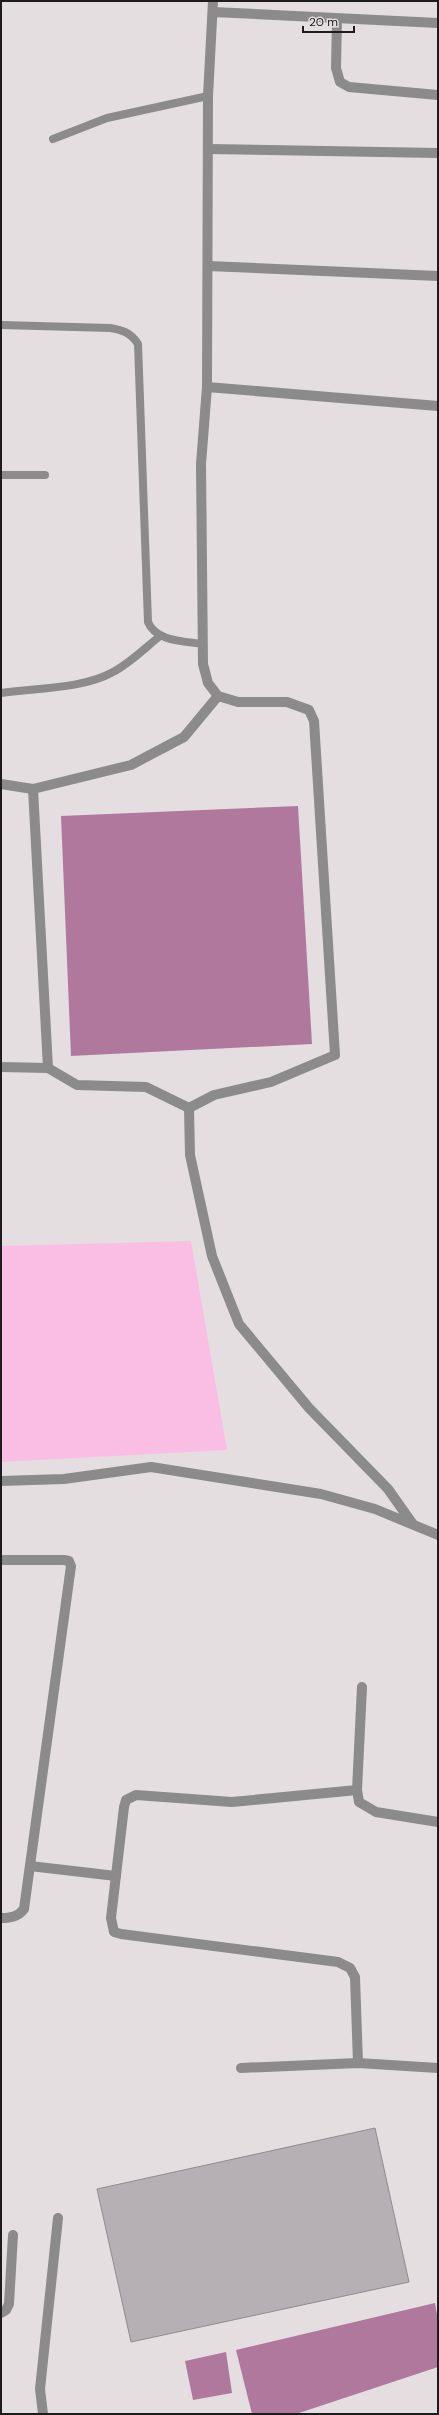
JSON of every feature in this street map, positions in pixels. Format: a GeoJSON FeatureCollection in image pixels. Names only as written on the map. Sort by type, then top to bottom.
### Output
{"type":"FeatureCollection","features":[{"type":"Feature","properties":{"kind":"street"},"geometry":{"type":"LineString","coordinates":[[189,1108],[214,1095],[271,1082],[335,1055],[314,721],[309,710],[287,702],[238,702],[218,696],[208,683],[203,664],[201,464],[207,387],[208,96],[213,1]]}},
{"type":"Feature","properties":{"kind":"street"},"geometry":{"type":"LineString","coordinates":[[213,12],[438,23]]}},
{"type":"Feature","properties":{"kind":"street"},"geometry":{"type":"LineString","coordinates":[[337,19],[336,68],[340,82],[349,87],[438,95]]}},
{"type":"Feature","properties":{"kind":"street"},"geometry":{"type":"LineString","coordinates":[[209,149],[438,153]]}},
{"type":"Feature","properties":{"kind":"street"},"geometry":{"type":"LineString","coordinates":[[208,266],[438,276]]}},
{"type":"Feature","properties":{"kind":"street"},"geometry":{"type":"LineString","coordinates":[[207,387],[438,406]]}},
{"type":"Feature","properties":{"kind":"street"},"geometry":{"type":"LineString","coordinates":[[1,784],[33,789],[131,765],[184,737],[218,696]]}},
{"type":"Feature","properties":{"kind":"street"},"geometry":{"type":"LineString","coordinates":[[33,789],[48,1068]]}},
{"type":"Feature","properties":{"kind":"street"},"geometry":{"type":"LineString","coordinates":[[1,1067],[48,1068],[77,1085],[146,1087],[189,1108]]}},
{"type":"Feature","properties":{"kind":"street"},"geometry":{"type":"LineString","coordinates":[[189,1108],[190,1155],[212,1256],[239,1324],[309,1408],[388,1489],[412,1523]]}},
{"type":"Feature","properties":{"kind":"street"},"geometry":{"type":"LineString","coordinates":[[1,1481],[64,1479],[150,1467],[321,1494],[375,1509],[438,1535]]}},
{"type":"Feature","properties":{"kind":"street"},"geometry":{"type":"LineString","coordinates":[[1,1560],[64,1560],[69,1561],[71,1566],[24,1909],[20,1914],[14,1917],[1,1918]]}},
{"type":"Feature","properties":{"kind":"street"},"geometry":{"type":"LineString","coordinates":[[362,1687],[357,1790],[359,1802],[376,1812],[438,1822]]}},
{"type":"Feature","properties":{"kind":"street"},"geometry":{"type":"LineString","coordinates":[[357,1790],[232,1802],[136,1796],[129,1798],[124,1807],[111,1918],[114,1932],[338,1962],[350,1968],[355,1977],[358,2063]]}},
{"type":"Feature","properties":{"kind":"street"},"geometry":{"type":"LineString","coordinates":[[30,1866],[116,1876]]}},
{"type":"Feature","properties":{"kind":"street"},"geometry":{"type":"LineString","coordinates":[[241,2068],[358,2063],[438,2068]]}},
{"type":"Feature","properties":{"kind":"street"},"geometry":{"type":"LineString","coordinates":[[43,2414],[40,2389],[58,2218]]}},
{"type":"Feature","properties":{"kind":"street"},"geometry":{"type":"LineString","coordinates":[[1,2313],[6,2310],[9,2304],[13,2235]]}},
{"type":"Feature","properties":{"kind":"lane"},"geometry":{"type":"LineString","coordinates":[[54,139],[107,118],[208,96]]}},
{"type":"Feature","properties":{"kind":"lane"},"geometry":{"type":"LineString","coordinates":[[1,325],[110,328],[123,330],[132,336],[138,344],[146,609],[151,629],[160,636],[203,644]]}},
{"type":"Feature","properties":{"kind":"lane"},"geometry":{"type":"LineString","coordinates":[[1,475],[45,475]]}},
{"type":"Feature","properties":{"kind":"lane"},"geometry":{"type":"LineString","coordinates":[[1,693],[88,682],[103,678],[115,672],[160,636]]}},
{"type":"Feature","properties":{"kind":"shaded area"},"geometry":{"type":"Polygon","coordinates":[[[298,806],[312,1044],[71,1056],[61,816],[298,806]]]}},
{"type":"Feature","properties":{"kind":"shaded area"},"geometry":{"type":"Polygon","coordinates":[[[191,1241],[227,1450],[1,1462],[1,1246],[191,1241]]]}},
{"type":"Feature","properties":{"kind":"shaded area"},"geometry":{"type":"Polygon","coordinates":[[[435,2303],[438,2321],[438,2367],[296,2414],[252,2414],[236,2350],[435,2303]]]}},
{"type":"Feature","properties":{"kind":"shaded area"},"geometry":{"type":"Polygon","coordinates":[[[226,2352],[232,2393],[193,2400],[185,2361],[226,2352]]]}},
{"type":"Feature","properties":{"kind":"building"},"geometry":{"type":"Polygon","coordinates":[[[375,2128],[409,2282],[131,2342],[97,2189],[375,2128]]]}}]}
